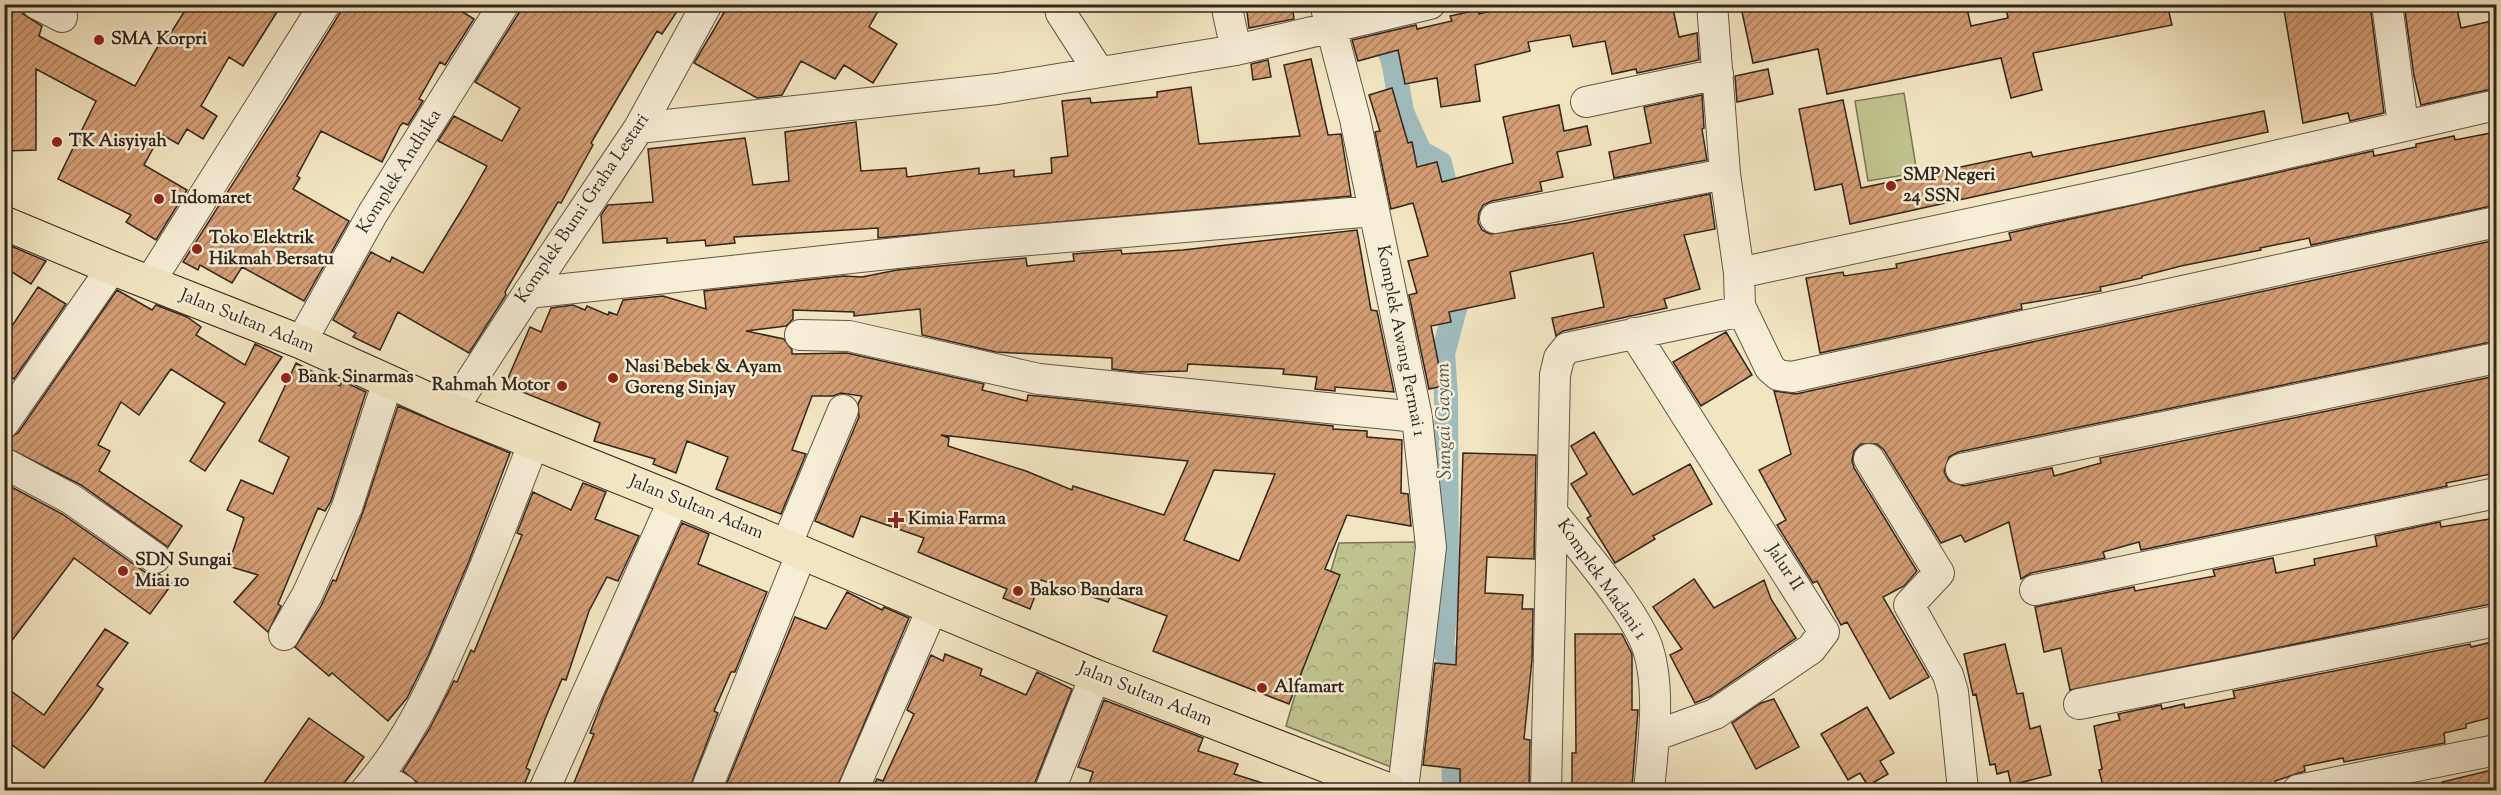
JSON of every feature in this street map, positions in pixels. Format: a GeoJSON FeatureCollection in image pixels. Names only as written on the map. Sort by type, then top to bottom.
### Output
{"type":"FeatureCollection","features":[{"type":"Feature","properties":{"kind":"main road","name":"Jalan Sultan Adam"},"geometry":{"type":"LineString","coordinates":[[4,223],[301,342],[452,410],[674,499],[1095,676],[1389,790]]}},
{"type":"Feature","properties":{"kind":"street"},"geometry":{"type":"LineString","coordinates":[[149,283],[325,4]]}},
{"type":"Feature","properties":{"kind":"street","name":"Komplek Andhika"},"geometry":{"type":"LineString","coordinates":[[301,342],[373,213],[504,4]]}},
{"type":"Feature","properties":{"kind":"street","name":"Komplek Bumi Graha Lestari"},"geometry":{"type":"LineString","coordinates":[[452,410],[639,128],[707,4]]}},
{"type":"Feature","properties":{"kind":"street"},"geometry":{"type":"LineString","coordinates":[[1226,4],[1236,50]]}},
{"type":"Feature","properties":{"kind":"street"},"geometry":{"type":"LineString","coordinates":[[639,128],[997,89],[1236,50],[1328,17],[1372,17],[1430,4]]}},
{"type":"Feature","properties":{"kind":"street"},"geometry":{"type":"LineString","coordinates":[[1712,4],[1725,174],[1742,311],[1770,368],[1778,375],[1792,377],[2496,222]]}},
{"type":"Feature","properties":{"kind":"street"},"geometry":{"type":"LineString","coordinates":[[2387,4],[2403,125]]}},
{"type":"Feature","properties":{"kind":"street"},"geometry":{"type":"LineString","coordinates":[[1054,7],[1099,72]]}},
{"type":"Feature","properties":{"kind":"street","name":"Komplek Awang Permai 1"},"geometry":{"type":"LineString","coordinates":[[1328,17],[1355,119],[1417,417],[1431,547],[1403,790]]}},
{"type":"Feature","properties":{"kind":"street"},"geometry":{"type":"LineString","coordinates":[[1586,102],[1718,74]]}},
{"type":"Feature","properties":{"kind":"street"},"geometry":{"type":"LineString","coordinates":[[1739,273],[2136,188],[2496,105]]}},
{"type":"Feature","properties":{"kind":"street"},"geometry":{"type":"LineString","coordinates":[[1496,219],[1725,174]]}},
{"type":"Feature","properties":{"kind":"street"},"geometry":{"type":"LineString","coordinates":[[528,293],[971,244],[1374,211]]}},
{"type":"Feature","properties":{"kind":"street"},"geometry":{"type":"LineString","coordinates":[[4,423],[112,268]]}},
{"type":"Feature","properties":{"kind":"street"},"geometry":{"type":"LineString","coordinates":[[1546,790],[1555,375],[1559,358],[1567,348],[1742,311]]}},
{"type":"Feature","properties":{"kind":"street","name":"Jalur II"},"geometry":{"type":"LineString","coordinates":[[1634,333],[1824,632],[1811,649],[1715,714],[1654,736]]}},
{"type":"Feature","properties":{"kind":"street"},"geometry":{"type":"LineString","coordinates":[[800,335],[849,336],[1039,379],[1417,417]]}},
{"type":"Feature","properties":{"kind":"street"},"geometry":{"type":"LineString","coordinates":[[1961,469],[2496,358]]}},
{"type":"Feature","properties":{"kind":"street"},"geometry":{"type":"LineString","coordinates":[[284,635],[307,595],[347,507],[388,381]]}},
{"type":"Feature","properties":{"kind":"street"},"geometry":{"type":"LineString","coordinates":[[706,790],[843,410]]}},
{"type":"Feature","properties":{"kind":"street"},"geometry":{"type":"LineString","coordinates":[[382,786],[399,748],[440,671],[483,577],[534,442]]}},
{"type":"Feature","properties":{"kind":"street"},"geometry":{"type":"LineString","coordinates":[[1869,459],[1938,573],[1909,605],[1948,675],[1953,692],[1963,790]]}},
{"type":"Feature","properties":{"kind":"street"},"geometry":{"type":"LineString","coordinates":[[4,463],[71,499],[155,558]]}},
{"type":"Feature","properties":{"kind":"street"},"geometry":{"type":"LineString","coordinates":[[2035,590],[2496,493]]}},
{"type":"Feature","properties":{"kind":"street"},"geometry":{"type":"LineString","coordinates":[[544,790],[674,499]]}},
{"type":"Feature","properties":{"kind":"street","name":"Komplek Madani 1"},"geometry":{"type":"LineString","coordinates":[[1553,513],[1644,637],[1652,665],[1654,736],[1649,790]]}},
{"type":"Feature","properties":{"kind":"street"},"geometry":{"type":"LineString","coordinates":[[853,790],[933,608]]}},
{"type":"Feature","properties":{"kind":"street"},"geometry":{"type":"LineString","coordinates":[[2079,704],[2496,621]]}},
{"type":"Feature","properties":{"kind":"street"},"geometry":{"type":"LineString","coordinates":[[1050,790],[1095,676]]}},
{"type":"Feature","properties":{"kind":"street"},"geometry":{"type":"LineString","coordinates":[[2298,790],[2496,750]]}},
{"type":"Feature","properties":{"kind":"green space"},"geometry":{"type":"Polygon","coordinates":[[[1904,93],[1917,173],[1868,181],[1855,101],[1904,93]]]}},
{"type":"Feature","properties":{"kind":"green space"},"geometry":{"type":"Polygon","coordinates":[[[1417,542],[1391,767],[1286,726],[1339,543],[1417,542]]]}},
{"type":"Feature","properties":{"kind":"building"},"geometry":{"type":"Polygon","coordinates":[[[4,4],[20,4],[23,14],[42,26],[39,36],[135,86],[165,34],[169,36],[189,4],[282,4],[243,66],[229,57],[201,106],[217,116],[203,139],[187,129],[178,144],[161,134],[144,165],[187,190],[156,240],[126,222],[131,215],[58,179],[96,101],[36,69],[36,150],[4,151],[4,4]]]}},
{"type":"Feature","properties":{"kind":"building"},"geometry":{"type":"Polygon","coordinates":[[[342,4],[450,4],[474,19],[445,65],[440,62],[419,99],[423,101],[408,125],[403,123],[400,126],[382,162],[321,131],[297,176],[300,178],[293,189],[349,221],[304,301],[242,267],[232,283],[200,265],[198,270],[183,262],[292,91],[340,13],[342,4]]]}},
{"type":"Feature","properties":{"kind":"building"},"geometry":{"type":"Polygon","coordinates":[[[521,4],[682,4],[662,34],[657,31],[591,143],[593,145],[561,203],[558,202],[505,292],[506,295],[469,353],[398,312],[380,350],[353,337],[356,333],[333,320],[371,252],[390,262],[392,257],[423,273],[467,201],[487,166],[438,141],[454,116],[502,141],[520,108],[475,82],[519,13],[521,4]]]}},
{"type":"Feature","properties":{"kind":"building"},"geometry":{"type":"Polygon","coordinates":[[[729,4],[882,4],[869,27],[897,44],[873,83],[844,65],[835,79],[801,61],[782,95],[757,98],[694,63],[729,4]]]}},
{"type":"Feature","properties":{"kind":"building"},"geometry":{"type":"Polygon","coordinates":[[[1246,4],[1292,4],[1294,19],[1249,28],[1246,4]]]}},
{"type":"Feature","properties":{"kind":"building"},"geometry":{"type":"Polygon","coordinates":[[[1516,4],[1672,4],[1679,37],[1697,33],[1699,60],[1637,73],[1636,69],[1612,74],[1605,41],[1573,47],[1570,35],[1528,42],[1530,51],[1475,65],[1480,101],[1441,107],[1437,78],[1405,84],[1398,50],[1358,61],[1352,40],[1416,25],[1417,29],[1452,21],[1450,16],[1478,10],[1479,14],[1516,4]]]}},
{"type":"Feature","properties":{"kind":"building"},"geometry":{"type":"Polygon","coordinates":[[[1779,4],[1966,4],[1971,26],[2008,18],[2005,4],[2167,4],[2172,25],[2033,53],[2042,90],[2011,98],[2001,58],[1827,94],[1818,49],[1753,63],[1742,12],[1779,4]]]}},
{"type":"Feature","properties":{"kind":"building"},"geometry":{"type":"Polygon","coordinates":[[[2283,4],[2370,4],[2384,113],[2350,121],[2348,113],[2303,123],[2283,4]]]}},
{"type":"Feature","properties":{"kind":"building"},"geometry":{"type":"Polygon","coordinates":[[[2404,4],[2456,4],[2461,28],[2496,20],[2496,88],[2421,105],[2414,76],[2404,4]]]}},
{"type":"Feature","properties":{"kind":"building"},"geometry":{"type":"Polygon","coordinates":[[[1311,59],[1328,135],[1341,134],[1351,196],[878,238],[878,228],[734,237],[735,243],[706,246],[705,240],[667,243],[667,238],[603,243],[601,215],[608,205],[653,202],[648,149],[745,138],[753,185],[789,181],[785,132],[856,122],[861,171],[906,168],[907,177],[979,168],[979,174],[1014,170],[1014,177],[1052,173],[1051,158],[1068,156],[1062,101],[1090,98],[1091,103],[1157,97],[1157,92],[1191,87],[1199,144],[1300,136],[1284,65],[1311,59]]]}},
{"type":"Feature","properties":{"kind":"building"},"geometry":{"type":"Polygon","coordinates":[[[1268,60],[1271,77],[1253,80],[1251,64],[1268,60]]]}},
{"type":"Feature","properties":{"kind":"building"},"geometry":{"type":"Polygon","coordinates":[[[1768,69],[1773,94],[1737,102],[1735,76],[1768,69]]]}},
{"type":"Feature","properties":{"kind":"building"},"geometry":{"type":"Polygon","coordinates":[[[1392,88],[1408,143],[1412,142],[1417,167],[1437,162],[1442,182],[1513,163],[1503,117],[1559,105],[1564,131],[1587,126],[1591,145],[1557,152],[1563,177],[1540,182],[1542,191],[1492,201],[1483,205],[1478,222],[1482,230],[1490,234],[1567,223],[1710,194],[1715,229],[1684,235],[1700,289],[1664,299],[1667,308],[1563,331],[1556,336],[1552,318],[1604,307],[1593,253],[1510,272],[1515,298],[1449,312],[1451,322],[1431,326],[1443,386],[1429,389],[1409,295],[1417,293],[1408,261],[1428,256],[1413,203],[1391,209],[1375,132],[1380,131],[1369,95],[1392,88]]]}},
{"type":"Feature","properties":{"kind":"building"},"geometry":{"type":"Polygon","coordinates":[[[1702,95],[1704,128],[1702,129],[1707,160],[1614,178],[1609,152],[1651,143],[1644,107],[1702,95]]]}},
{"type":"Feature","properties":{"kind":"building"},"geometry":{"type":"Polygon","coordinates":[[[1843,100],[1861,188],[2031,152],[2033,157],[2264,111],[2268,132],[1850,224],[1842,184],[1815,190],[1799,109],[1843,100]]]}},
{"type":"Feature","properties":{"kind":"building"},"geometry":{"type":"Polygon","coordinates":[[[2496,132],[2496,205],[2311,245],[2309,238],[2260,248],[2261,250],[2181,266],[2142,276],[2142,278],[2100,287],[2101,291],[2021,304],[2022,309],[1820,353],[1806,278],[1843,272],[1844,276],[1897,268],[1896,264],[2011,240],[2009,233],[2373,151],[2374,156],[2454,136],[2455,140],[2496,132]]]}},
{"type":"Feature","properties":{"kind":"building"},"geometry":{"type":"Polygon","coordinates":[[[1357,230],[1371,310],[1377,311],[1394,392],[1335,387],[1335,391],[1315,389],[1317,377],[1283,374],[1284,369],[1188,364],[1187,371],[1138,372],[1112,369],[1112,358],[996,352],[922,335],[920,309],[854,316],[854,312],[793,310],[793,319],[786,326],[746,331],[784,339],[792,350],[792,354],[847,353],[984,384],[982,390],[1027,401],[1028,395],[1333,426],[1333,429],[1367,431],[1367,437],[1402,440],[1401,493],[1408,494],[1411,526],[1347,515],[1325,569],[1340,575],[1289,704],[1153,651],[1167,616],[1111,595],[1108,602],[1041,580],[1030,609],[1003,598],[1007,589],[918,552],[924,538],[861,516],[853,537],[815,521],[859,417],[858,404],[862,396],[841,393],[833,396],[812,396],[792,450],[806,454],[781,514],[716,489],[728,457],[687,441],[676,473],[653,464],[655,459],[594,441],[600,423],[505,385],[530,327],[541,332],[551,308],[573,305],[585,310],[587,306],[608,315],[609,312],[617,315],[623,300],[663,296],[706,309],[704,291],[844,276],[862,277],[897,270],[1026,258],[1027,266],[1074,261],[1073,254],[1121,250],[1122,254],[1183,250],[1357,230]],[[941,435],[949,438],[948,446],[1026,471],[1072,490],[1073,486],[1164,515],[1188,461],[1088,451],[941,435]],[[1214,470],[1184,540],[1239,561],[1275,474],[1214,470]]]}},
{"type":"Feature","properties":{"kind":"building"},"geometry":{"type":"Polygon","coordinates":[[[2496,240],[2496,341],[1958,452],[1949,457],[1944,472],[1949,481],[1964,486],[2052,468],[2054,476],[2101,463],[2100,458],[2496,376],[2496,473],[2446,483],[2447,486],[2141,550],[2139,542],[2103,552],[2105,558],[2031,573],[2021,579],[2009,522],[1965,542],[1961,535],[1941,543],[1884,450],[1877,444],[1861,444],[1854,451],[1852,460],[1854,468],[1917,571],[1904,586],[1883,597],[1929,677],[1890,699],[1847,622],[1841,625],[1817,581],[1813,583],[1777,525],[1786,520],[1759,470],[1791,454],[1774,391],[1796,394],[2496,240]]]}},
{"type":"Feature","properties":{"kind":"building"},"geometry":{"type":"Polygon","coordinates":[[[11,246],[46,261],[31,284],[4,267],[4,256],[11,246]]]}},
{"type":"Feature","properties":{"kind":"building"},"geometry":{"type":"Polygon","coordinates":[[[38,287],[66,304],[14,379],[4,373],[4,338],[38,287]]]}},
{"type":"Feature","properties":{"kind":"building"},"geometry":{"type":"Polygon","coordinates":[[[117,290],[152,310],[156,305],[187,317],[201,327],[196,335],[245,365],[255,344],[282,357],[205,471],[190,461],[225,403],[171,369],[139,415],[121,402],[98,445],[110,451],[99,471],[182,526],[168,547],[81,485],[4,446],[4,440],[18,433],[117,290]]]}},
{"type":"Feature","properties":{"kind":"building"},"geometry":{"type":"Polygon","coordinates":[[[1726,332],[1752,375],[1701,406],[1673,362],[1726,332]]]}},
{"type":"Feature","properties":{"kind":"building"},"geometry":{"type":"Polygon","coordinates":[[[296,363],[340,386],[342,381],[366,392],[331,501],[325,511],[318,508],[278,604],[281,606],[268,632],[234,602],[258,575],[228,566],[244,518],[227,510],[241,480],[273,494],[289,457],[259,441],[296,363]]]}},
{"type":"Feature","properties":{"kind":"building"},"geometry":{"type":"Polygon","coordinates":[[[398,406],[510,453],[469,561],[429,654],[407,698],[388,721],[332,673],[329,676],[295,647],[320,608],[333,580],[336,581],[363,512],[398,406]]]}},
{"type":"Feature","properties":{"kind":"building"},"geometry":{"type":"Polygon","coordinates":[[[1594,432],[1633,495],[1690,464],[1712,504],[1653,536],[1655,539],[1615,563],[1587,518],[1591,516],[1571,484],[1587,474],[1571,446],[1594,432]]]}},
{"type":"Feature","properties":{"kind":"building"},"geometry":{"type":"Polygon","coordinates":[[[1463,453],[1536,455],[1534,559],[1487,557],[1485,593],[1523,595],[1522,609],[1533,609],[1532,660],[1524,739],[1530,740],[1529,788],[1460,787],[1460,769],[1423,765],[1435,663],[1456,665],[1463,453]]]}},
{"type":"Feature","properties":{"kind":"building","name":"SDN Sungai Miai 10"},"geometry":{"type":"Polygon","coordinates":[[[4,483],[62,514],[145,572],[159,574],[172,584],[150,614],[74,558],[4,651],[4,483]]]}},
{"type":"Feature","properties":{"kind":"building"},"geometry":{"type":"Polygon","coordinates":[[[583,483],[606,492],[595,519],[639,536],[618,581],[607,577],[589,611],[566,680],[562,679],[526,768],[530,770],[522,790],[427,790],[403,771],[430,728],[454,681],[457,682],[471,650],[474,652],[522,535],[517,533],[533,492],[571,510],[583,483]]]}},
{"type":"Feature","properties":{"kind":"building"},"geometry":{"type":"Polygon","coordinates":[[[2496,518],[2496,603],[2070,690],[2061,648],[2044,652],[2035,607],[2134,587],[2135,591],[2215,576],[2213,570],[2273,558],[2276,573],[2315,565],[2314,559],[2377,546],[2375,536],[2440,522],[2441,527],[2496,518]]]}},
{"type":"Feature","properties":{"kind":"building"},"geometry":{"type":"Polygon","coordinates":[[[682,523],[709,534],[698,564],[767,592],[735,672],[731,672],[714,711],[718,713],[689,790],[571,790],[594,734],[590,733],[603,699],[682,523]]]}},
{"type":"Feature","properties":{"kind":"building"},"geometry":{"type":"Polygon","coordinates":[[[1694,579],[1714,608],[1764,580],[1771,599],[1796,638],[1711,696],[1695,703],[1670,655],[1682,649],[1653,607],[1694,579]]]}},
{"type":"Feature","properties":{"kind":"building"},"geometry":{"type":"Polygon","coordinates":[[[847,592],[882,610],[884,607],[909,618],[836,790],[724,790],[795,617],[826,629],[847,592]]]}},
{"type":"Feature","properties":{"kind":"building"},"geometry":{"type":"Polygon","coordinates":[[[105,629],[128,643],[97,685],[103,689],[44,768],[4,739],[4,686],[44,715],[105,629]]]}},
{"type":"Feature","properties":{"kind":"building"},"geometry":{"type":"Polygon","coordinates":[[[1575,634],[1622,634],[1632,654],[1632,710],[1638,710],[1632,787],[1612,790],[1572,790],[1572,753],[1576,753],[1575,634]]]}},
{"type":"Feature","properties":{"kind":"building"},"geometry":{"type":"Polygon","coordinates":[[[2496,641],[2496,716],[2466,724],[2466,728],[2444,733],[2445,743],[2344,762],[2343,758],[2304,766],[2305,771],[2275,781],[2276,784],[2242,790],[2240,787],[2221,790],[2104,790],[2099,770],[2102,769],[2094,726],[2120,720],[2118,714],[2161,705],[2162,709],[2184,704],[2185,708],[2235,698],[2233,691],[2470,644],[2471,647],[2496,641]]]}},
{"type":"Feature","properties":{"kind":"building"},"geometry":{"type":"Polygon","coordinates":[[[2005,644],[2017,694],[2023,693],[2030,729],[2040,726],[2051,775],[2011,785],[2008,771],[1997,774],[1995,764],[1990,765],[1976,694],[1973,695],[1964,654],[2005,644]]]}},
{"type":"Feature","properties":{"kind":"building"},"geometry":{"type":"Polygon","coordinates":[[[945,654],[982,669],[980,675],[1026,695],[1037,672],[1072,689],[1032,790],[872,790],[877,779],[883,781],[914,714],[907,710],[931,655],[943,661],[945,654]]]}},
{"type":"Feature","properties":{"kind":"building"},"geometry":{"type":"Polygon","coordinates":[[[1774,699],[1799,747],[1756,769],[1732,723],[1761,703],[1774,699]]]}},
{"type":"Feature","properties":{"kind":"building"},"geometry":{"type":"Polygon","coordinates":[[[1104,700],[1203,738],[1198,751],[1238,764],[1234,774],[1272,786],[1271,790],[1087,790],[1093,772],[1078,767],[1104,700]]]}},
{"type":"Feature","properties":{"kind":"building"},"geometry":{"type":"Polygon","coordinates":[[[1867,707],[1894,753],[1880,761],[1888,774],[1868,786],[1860,773],[1848,780],[1821,734],[1867,707]]]}},
{"type":"Feature","properties":{"kind":"building"},"geometry":{"type":"Polygon","coordinates":[[[309,718],[364,757],[339,790],[259,790],[309,718]]]}},
{"type":"Feature","properties":{"kind":"building"},"geometry":{"type":"Polygon","coordinates":[[[2496,769],[2496,790],[2443,790],[2442,782],[2496,769]]]}},
{"type":"Feature","properties":{"kind":"waterway","name":"Sungai Gayam"},"geometry":{"type":"LineString","coordinates":[[1367,4],[1393,60],[1402,112],[1420,152],[1440,163],[1452,212]]}},
{"type":"Feature","properties":{"kind":"waterway","name":"Sungai Gayam"},"geometry":{"type":"LineString","coordinates":[[1453,696],[1453,665],[1442,647],[1447,589],[1446,395],[1443,354],[1456,305],[1456,279]]}},
{"type":"Feature","properties":{"kind":"waterway","name":"Sungai Gayam"},"geometry":{"type":"LineString","coordinates":[[1453,737],[1454,788]]}},
{"type":"Feature","properties":{"kind":"place","name":"SMA Korpri"},"geometry":{"type":"Point","coordinates":[99,40]}},
{"type":"Feature","properties":{"kind":"place","name":"TK Aisyiyah"},"geometry":{"type":"Point","coordinates":[57,142]}},
{"type":"Feature","properties":{"kind":"place","name":"SMP Negeri 24 SSN"},"geometry":{"type":"Point","coordinates":[1891,186]}},
{"type":"Feature","properties":{"kind":"place","name":"Indomaret"},"geometry":{"type":"Point","coordinates":[159,199]}},
{"type":"Feature","properties":{"kind":"place","name":"Toko Elektrik Hikmah Bersatu"},"geometry":{"type":"Point","coordinates":[197,249]}},
{"type":"Feature","properties":{"kind":"place","name":"Bank Sinarmas"},"geometry":{"type":"Point","coordinates":[286,378]}},
{"type":"Feature","properties":{"kind":"place","name":"Nasi Bebek & Ayam Goreng Sinjay"},"geometry":{"type":"Point","coordinates":[613,378]}},
{"type":"Feature","properties":{"kind":"place","name":"Rahmah Motor"},"geometry":{"type":"Point","coordinates":[562,386]}},
{"type":"Feature","properties":{"kind":"place","name":"Kimia Farma"},"geometry":{"type":"Point","coordinates":[896,520]}},
{"type":"Feature","properties":{"kind":"place","name":"SDN Sungai Miai 10"},"geometry":{"type":"Point","coordinates":[123,571]}},
{"type":"Feature","properties":{"kind":"place","name":"Bakso Bandara"},"geometry":{"type":"Point","coordinates":[1018,591]}},
{"type":"Feature","properties":{"kind":"place","name":"Alfamart"},"geometry":{"type":"Point","coordinates":[1262,688]}}]}
